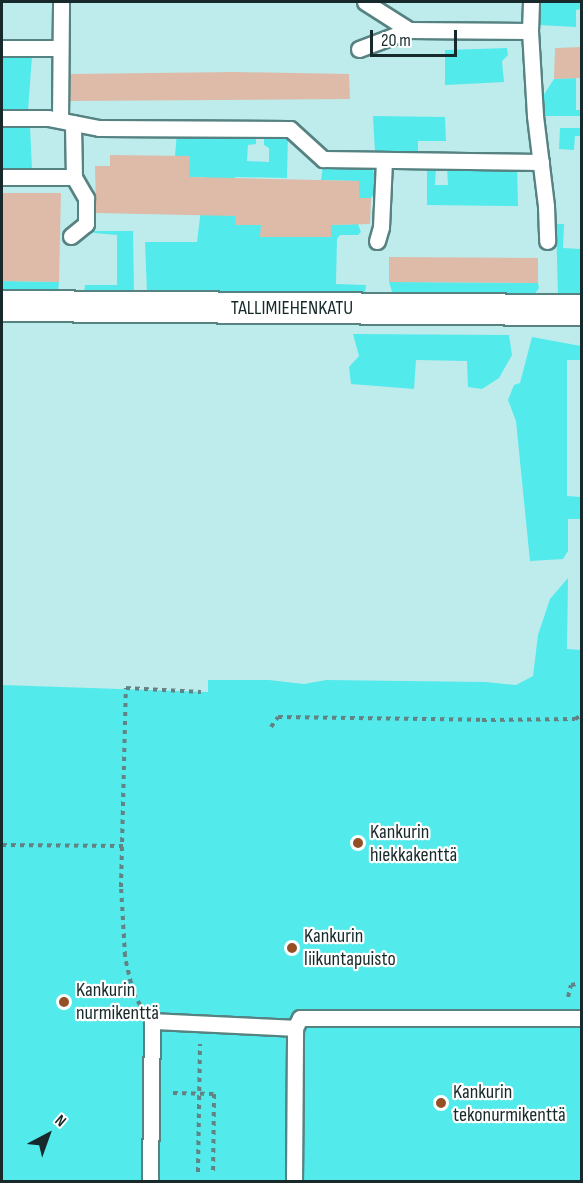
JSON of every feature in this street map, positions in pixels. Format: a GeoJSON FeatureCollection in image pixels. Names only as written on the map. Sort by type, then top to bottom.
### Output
{"type":"FeatureCollection","features":[{"type":"Feature","properties":{"kind":"street","name":"TALLIMIEHENKATU"},"geometry":{"type":"LineString","coordinates":[[2,306],[582,310]]}},
{"type":"Feature","properties":{"kind":"lane"},"geometry":{"type":"LineString","coordinates":[[61,2],[66,122],[74,177],[86,198],[86,224],[71,236]]}},
{"type":"Feature","properties":{"kind":"lane"},"geometry":{"type":"LineString","coordinates":[[365,2],[409,30]]}},
{"type":"Feature","properties":{"kind":"lane"},"geometry":{"type":"LineString","coordinates":[[531,2],[530,31],[535,116],[547,241]]}},
{"type":"Feature","properties":{"kind":"lane"},"geometry":{"type":"LineString","coordinates":[[359,49],[409,30],[530,31]]}},
{"type":"Feature","properties":{"kind":"lane"},"geometry":{"type":"LineString","coordinates":[[2,48],[63,58]]}},
{"type":"Feature","properties":{"kind":"lane"},"geometry":{"type":"LineString","coordinates":[[2,118],[66,122],[99,128],[290,129],[323,159],[541,162]]}},
{"type":"Feature","properties":{"kind":"lane"},"geometry":{"type":"LineString","coordinates":[[376,241],[381,227],[384,160]]}},
{"type":"Feature","properties":{"kind":"lane"},"geometry":{"type":"LineString","coordinates":[[2,177],[74,177]]}},
{"type":"Feature","properties":{"kind":"lane"},"geometry":{"type":"LineString","coordinates":[[294,1182],[295,1028],[300,1018],[582,1018]]}},
{"type":"Feature","properties":{"kind":"lane"},"geometry":{"type":"LineString","coordinates":[[150,1182],[152,1021],[295,1028]]}},
{"type":"Feature","properties":{"kind":"path"},"geometry":{"type":"LineString","coordinates":[[152,1021],[133,992],[124,956],[123,846],[126,688],[201,692]]}},
{"type":"Feature","properties":{"kind":"path"},"geometry":{"type":"LineString","coordinates":[[271,727],[278,717],[482,720],[574,719],[582,715]]}},
{"type":"Feature","properties":{"kind":"path"},"geometry":{"type":"LineString","coordinates":[[2,845],[123,846]]}},
{"type":"Feature","properties":{"kind":"path"},"geometry":{"type":"LineString","coordinates":[[198,1172],[201,1024]]}},
{"type":"Feature","properties":{"kind":"path"},"geometry":{"type":"LineString","coordinates":[[151,1092],[214,1094],[213,1172]]}},
{"type":"Feature","properties":{"kind":"shaded area"},"geometry":{"type":"Polygon","coordinates":[[[540,2],[581,2],[581,9],[576,10],[576,27],[539,25],[540,2]]]}},
{"type":"Feature","properties":{"kind":"shaded area"},"geometry":{"type":"Polygon","coordinates":[[[507,48],[508,55],[502,61],[504,82],[445,85],[445,50],[507,48]]]}},
{"type":"Feature","properties":{"kind":"shaded area"},"geometry":{"type":"Polygon","coordinates":[[[2,56],[32,56],[28,111],[2,111],[2,56]]]}},
{"type":"Feature","properties":{"kind":"shaded area"},"geometry":{"type":"Polygon","coordinates":[[[576,78],[576,110],[581,110],[581,116],[542,116],[543,96],[554,79],[576,78]]]}},
{"type":"Feature","properties":{"kind":"shaded area"},"geometry":{"type":"Polygon","coordinates":[[[373,116],[445,117],[446,141],[418,141],[418,154],[375,153],[373,116]]]}},
{"type":"Feature","properties":{"kind":"shaded area"},"geometry":{"type":"Polygon","coordinates":[[[2,126],[30,126],[32,170],[2,171],[2,126]]]}},
{"type":"Feature","properties":{"kind":"shaded area"},"geometry":{"type":"Polygon","coordinates":[[[560,128],[581,128],[581,136],[575,136],[574,150],[559,149],[560,128]]]}},
{"type":"Feature","properties":{"kind":"shaded area"},"geometry":{"type":"Polygon","coordinates":[[[177,132],[256,134],[256,144],[248,145],[247,161],[269,162],[269,148],[264,145],[264,133],[288,134],[287,178],[235,177],[236,224],[261,225],[261,237],[331,237],[331,225],[358,224],[361,232],[358,235],[340,235],[337,239],[336,284],[366,285],[365,294],[147,293],[145,242],[197,242],[205,177],[189,177],[189,156],[175,156],[177,132]]]}},
{"type":"Feature","properties":{"kind":"shaded area"},"geometry":{"type":"Polygon","coordinates":[[[323,165],[372,168],[374,194],[371,198],[359,198],[358,181],[321,180],[323,165]]]}},
{"type":"Feature","properties":{"kind":"shaded area"},"geometry":{"type":"Polygon","coordinates":[[[432,166],[436,167],[435,185],[448,185],[447,167],[517,166],[518,206],[427,205],[427,169],[432,166]]]}},
{"type":"Feature","properties":{"kind":"shaded area"},"geometry":{"type":"Polygon","coordinates":[[[556,224],[564,224],[563,248],[580,249],[581,296],[558,295],[556,224]]]}},
{"type":"Feature","properties":{"kind":"shaded area"},"geometry":{"type":"Polygon","coordinates":[[[94,231],[133,231],[134,292],[84,293],[85,285],[117,285],[117,235],[94,233],[94,231]]]}},
{"type":"Feature","properties":{"kind":"shaded area"},"geometry":{"type":"Polygon","coordinates":[[[2,281],[59,282],[58,292],[2,292],[2,281]]]}},
{"type":"Feature","properties":{"kind":"shaded area"},"geometry":{"type":"Polygon","coordinates":[[[389,282],[538,283],[539,288],[534,295],[393,295],[389,282]]]}},
{"type":"Feature","properties":{"kind":"shaded area"},"geometry":{"type":"Polygon","coordinates":[[[353,334],[509,335],[512,355],[499,378],[482,389],[468,387],[467,361],[416,360],[414,389],[351,384],[349,367],[359,356],[353,334]]]}},
{"type":"Feature","properties":{"kind":"shaded area"},"geometry":{"type":"Polygon","coordinates":[[[532,337],[581,346],[581,360],[567,360],[567,496],[581,497],[581,519],[568,519],[568,551],[563,559],[530,561],[516,421],[508,400],[514,385],[520,383],[532,337]]]}},
{"type":"Feature","properties":{"kind":"shaded area","name":"Kankurin liikuntapuisto"},"geometry":{"type":"Polygon","coordinates":[[[568,578],[567,649],[581,650],[582,661],[581,1181],[2,1182],[2,685],[208,692],[208,680],[269,680],[304,684],[326,680],[485,682],[516,685],[533,676],[538,635],[550,599],[568,578]]]}},
{"type":"Feature","properties":{"kind":"building"},"geometry":{"type":"Polygon","coordinates":[[[582,47],[582,78],[554,79],[555,48],[582,47]]]}},
{"type":"Feature","properties":{"kind":"building"},"geometry":{"type":"Polygon","coordinates":[[[234,72],[349,74],[350,99],[70,101],[70,74],[234,72]]]}},
{"type":"Feature","properties":{"kind":"building"},"geometry":{"type":"Polygon","coordinates":[[[110,155],[190,156],[189,177],[359,181],[359,198],[371,198],[370,224],[331,225],[331,237],[260,237],[261,225],[236,225],[236,216],[96,213],[95,166],[110,166],[110,155]]]}},
{"type":"Feature","properties":{"kind":"building"},"geometry":{"type":"Polygon","coordinates":[[[2,193],[61,193],[59,282],[2,281],[2,193]]]}},
{"type":"Feature","properties":{"kind":"building"},"geometry":{"type":"Polygon","coordinates":[[[389,257],[538,258],[538,283],[389,282],[389,257]]]}},
{"type":"Feature","properties":{"kind":"place","name":"Kankurin hiekkakenttä"},"geometry":{"type":"Point","coordinates":[358,843]}},
{"type":"Feature","properties":{"kind":"place","name":"Kankurin liikuntapuisto"},"geometry":{"type":"Point","coordinates":[292,948]}},
{"type":"Feature","properties":{"kind":"place","name":"Kankurin nurmikenttä"},"geometry":{"type":"Point","coordinates":[64,1002]}},
{"type":"Feature","properties":{"kind":"place","name":"Kankurin tekonurmikenttä"},"geometry":{"type":"Point","coordinates":[441,1103]}}]}
